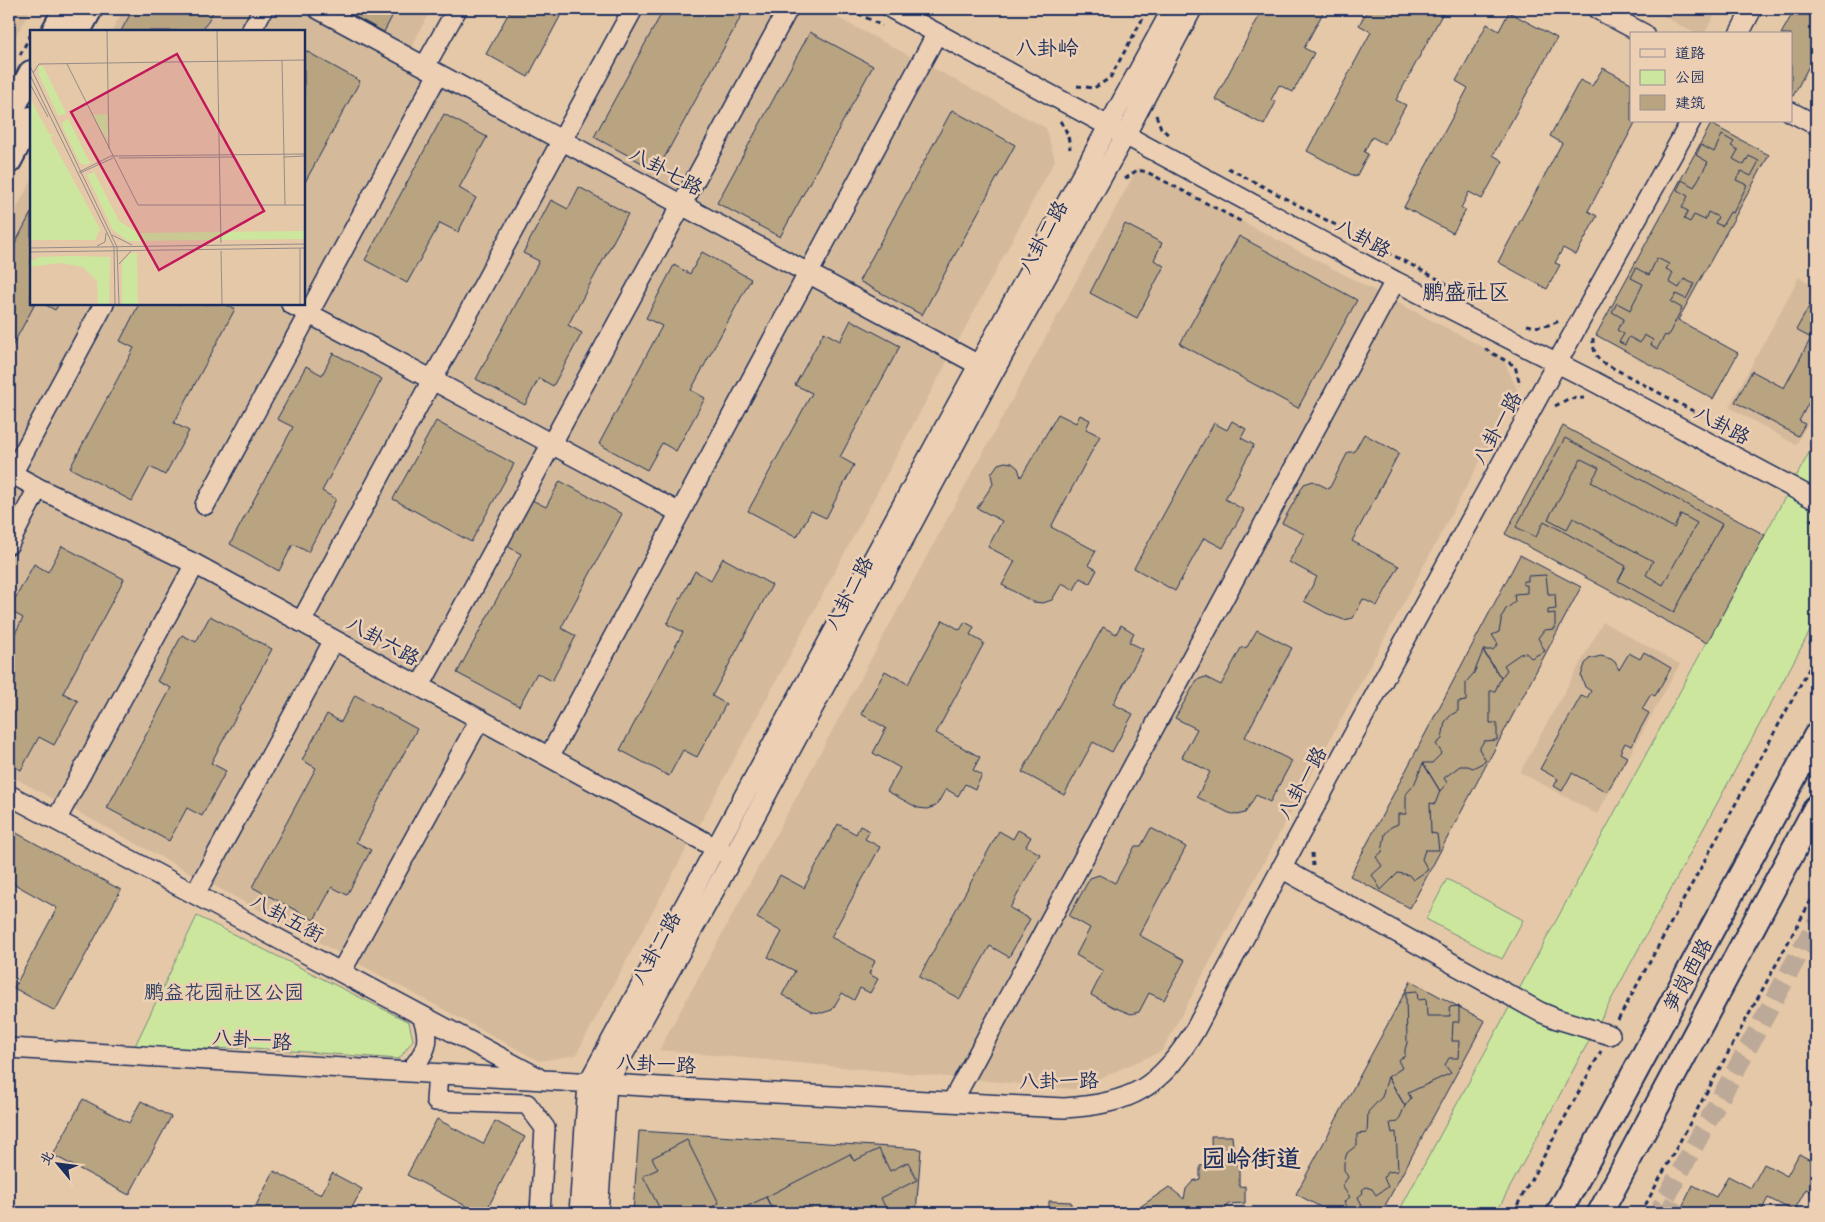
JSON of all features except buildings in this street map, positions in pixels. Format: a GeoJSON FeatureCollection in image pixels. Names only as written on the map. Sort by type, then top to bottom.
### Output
{"type":"FeatureCollection","features":[{"type":"Feature","properties":{"kind":"main road"},"geometry":{"type":"LineString","coordinates":[[55,30],[66,9]]}},
{"type":"Feature","properties":{"kind":"main road"},"geometry":{"type":"LineString","coordinates":[[79,30],[90,9]]}},
{"type":"Feature","properties":{"kind":"main road"},"geometry":{"type":"LineString","coordinates":[[9,115],[30,75]]}},
{"type":"Feature","properties":{"kind":"main road"},"geometry":{"type":"LineString","coordinates":[[9,161],[30,121]]}},
{"type":"Feature","properties":{"kind":"main road"},"geometry":{"type":"LineString","coordinates":[[1805,757],[1816,723]]}},
{"type":"Feature","properties":{"kind":"main road","name":"笋岗西路"},"geometry":{"type":"LineString","coordinates":[[1559,1213],[1816,736]]}},
{"type":"Feature","properties":{"kind":"main road","name":"笋岗西路"},"geometry":{"type":"LineString","coordinates":[[1600,1213],[1816,808]]}},
{"type":"Feature","properties":{"kind":"street"},"geometry":{"type":"LineString","coordinates":[[252,30],[264,9]]}},
{"type":"Feature","properties":{"kind":"street","name":"八卦七路"},"geometry":{"type":"LineString","coordinates":[[318,9],[985,369]]}},
{"type":"Feature","properties":{"kind":"street"},"geometry":{"type":"LineString","coordinates":[[206,505],[309,313],[432,70],[457,9]]}},
{"type":"Feature","properties":{"kind":"street"},"geometry":{"type":"LineString","coordinates":[[301,622],[633,9]]}},
{"type":"Feature","properties":{"kind":"street"},"geometry":{"type":"LineString","coordinates":[[420,686],[788,9]]}},
{"type":"Feature","properties":{"kind":"street","name":"八卦路"},"geometry":{"type":"LineString","coordinates":[[892,9],[1108,124],[1395,281],[1557,363],[1816,500]]}},
{"type":"Feature","properties":{"kind":"street","name":"八卦二路"},"geometry":{"type":"LineString","coordinates":[[598,1213],[607,1084],[733,857],[985,369],[1108,124],[1172,9]]}},
{"type":"Feature","properties":{"kind":"street","name":"八卦二路"},"geometry":{"type":"LineString","coordinates":[[579,1213],[588,1083],[716,848],[985,369],[1126,134],[1192,9]]}},
{"type":"Feature","properties":{"kind":"street"},"geometry":{"type":"LineString","coordinates":[[1597,9],[1640,32]]}},
{"type":"Feature","properties":{"kind":"street"},"geometry":{"type":"LineString","coordinates":[[1740,32],[1752,9]]}},
{"type":"Feature","properties":{"kind":"street"},"geometry":{"type":"LineString","coordinates":[[549,757],[937,33]]}},
{"type":"Feature","properties":{"kind":"street"},"geometry":{"type":"LineString","coordinates":[[1792,113],[1816,125]]}},
{"type":"Feature","properties":{"kind":"street","name":"八卦一路"},"geometry":{"type":"LineString","coordinates":[[9,1048],[588,1083],[1064,1108],[1093,1106],[1122,1099],[1145,1089],[1165,1073],[1182,1053],[1281,868],[1690,122]]}},
{"type":"Feature","properties":{"kind":"street"},"geometry":{"type":"LineString","coordinates":[[952,1102],[1395,281]]}},
{"type":"Feature","properties":{"kind":"street"},"geometry":{"type":"LineString","coordinates":[[11,473],[103,305]]}},
{"type":"Feature","properties":{"kind":"street"},"geometry":{"type":"LineString","coordinates":[[293,305],[680,513]]}},
{"type":"Feature","properties":{"kind":"street","name":"八卦六路"},"geometry":{"type":"LineString","coordinates":[[11,473],[195,564],[733,857]]}},
{"type":"Feature","properties":{"kind":"street"},"geometry":{"type":"LineString","coordinates":[[9,544],[38,488]]}},
{"type":"Feature","properties":{"kind":"street"},"geometry":{"type":"LineString","coordinates":[[56,820],[195,564]]}},
{"type":"Feature","properties":{"kind":"street"},"geometry":{"type":"LineString","coordinates":[[195,894],[334,640]]}},
{"type":"Feature","properties":{"kind":"street"},"geometry":{"type":"LineString","coordinates":[[341,972],[480,719]]}},
{"type":"Feature","properties":{"kind":"street","name":"八卦五街"},"geometry":{"type":"LineString","coordinates":[[9,795],[544,1080]]}},
{"type":"Feature","properties":{"kind":"street"},"geometry":{"type":"LineString","coordinates":[[1281,868],[1540,1012],[1557,1019],[1611,1034]]}},
{"type":"Feature","properties":{"kind":"street"},"geometry":{"type":"LineString","coordinates":[[409,1072],[421,1058],[427,1044],[428,1030],[422,1016]]}},
{"type":"Feature","properties":{"kind":"street"},"geometry":{"type":"LineString","coordinates":[[438,1074],[436,1101],[527,1104],[545,1128],[540,1213]]}},
{"type":"Feature","properties":{"kind":"path"},"geometry":{"type":"LineString","coordinates":[[1078,87],[1094,88],[1110,78],[1148,9]]}},
{"type":"Feature","properties":{"kind":"path"},"geometry":{"type":"LineString","coordinates":[[1157,110],[1156,116],[1161,128],[1167,135],[1176,140]]}},
{"type":"Feature","properties":{"kind":"path"},"geometry":{"type":"LineString","coordinates":[[1059,120],[1069,138],[1070,149]]}},
{"type":"Feature","properties":{"kind":"path"},"geometry":{"type":"LineString","coordinates":[[1228,167],[1475,299]]}},
{"type":"Feature","properties":{"kind":"path"},"geometry":{"type":"LineString","coordinates":[[1125,179],[1137,170],[1147,172],[1252,227]]}},
{"type":"Feature","properties":{"kind":"path"},"geometry":{"type":"LineString","coordinates":[[1525,325],[1536,327],[1552,324],[1560,320]]}},
{"type":"Feature","properties":{"kind":"path"},"geometry":{"type":"LineString","coordinates":[[1593,338],[1595,354],[1600,361],[1721,426]]}},
{"type":"Feature","properties":{"kind":"path"},"geometry":{"type":"LineString","coordinates":[[1482,348],[1515,366],[1520,385]]}},
{"type":"Feature","properties":{"kind":"path"},"geometry":{"type":"LineString","coordinates":[[1810,644],[1816,632]]}},
{"type":"Feature","properties":{"kind":"path"},"geometry":{"type":"LineString","coordinates":[[1513,1213],[1816,656]]}},
{"type":"Feature","properties":{"kind":"path"},"geometry":{"type":"LineString","coordinates":[[1641,1213],[1816,891]]}},
{"type":"Feature","properties":{"kind":"shaded area"},"geometry":{"type":"Polygon","coordinates":[[[9,9],[31,9],[9,49],[9,9]]]}},
{"type":"Feature","properties":{"kind":"shaded area"},"geometry":{"type":"Polygon","coordinates":[[[124,9],[431,9],[410,50],[562,128],[626,9],[821,9],[1046,128],[1055,160],[576,1055],[539,1061],[9,775],[9,223],[30,183],[30,305],[305,305],[305,30],[113,30],[124,9]]]}},
{"type":"Feature","properties":{"kind":"shaded area"},"geometry":{"type":"Polygon","coordinates":[[[1651,9],[1718,9],[1705,32],[1692,32],[1651,9]]]}},
{"type":"Feature","properties":{"kind":"shaded area"},"geometry":{"type":"Polygon","coordinates":[[[1138,167],[1502,357],[1518,391],[1162,1051],[1075,1089],[659,1050],[1138,167]]]}},
{"type":"Feature","properties":{"kind":"shaded area"},"geometry":{"type":"Polygon","coordinates":[[[1799,277],[1816,287],[1816,409],[1796,445],[1729,407],[1799,277]]]}},
{"type":"Feature","properties":{"kind":"shaded area"},"geometry":{"type":"Polygon","coordinates":[[[1603,622],[1680,664],[1597,814],[1520,772],[1603,622]]]}},
{"type":"Feature","properties":{"kind":"green space"},"geometry":{"type":"Polygon","coordinates":[[[1816,440],[1816,620],[1496,1213],[1398,1213],[1816,440]]]}},
{"type":"Feature","properties":{"kind":"green space"},"geometry":{"type":"Polygon","coordinates":[[[1447,879],[1523,920],[1502,959],[1426,919],[1447,879]]]}},
{"type":"Feature","properties":{"kind":"green space","name":"鹏益花园社区公园"},"geometry":{"type":"Polygon","coordinates":[[[197,916],[409,1022],[413,1040],[399,1059],[253,1048],[133,1050],[197,916]]]}},
{"type":"Feature","properties":{"kind":"tunnel"},"geometry":{"type":"LineString","coordinates":[[1677,1213],[1662,1205],[1816,923]]}},
{"type":"Feature","properties":{"kind":"district","name":"八卦岭"},"geometry":{"type":"Point","coordinates":[1047,48]}},
{"type":"Feature","properties":{"kind":"district","name":"鹏盛社区"},"geometry":{"type":"Point","coordinates":[1466,292]}},
{"type":"Feature","properties":{"kind":"district","name":"园岭街道"},"geometry":{"type":"Point","coordinates":[1251,1159]}}]}
